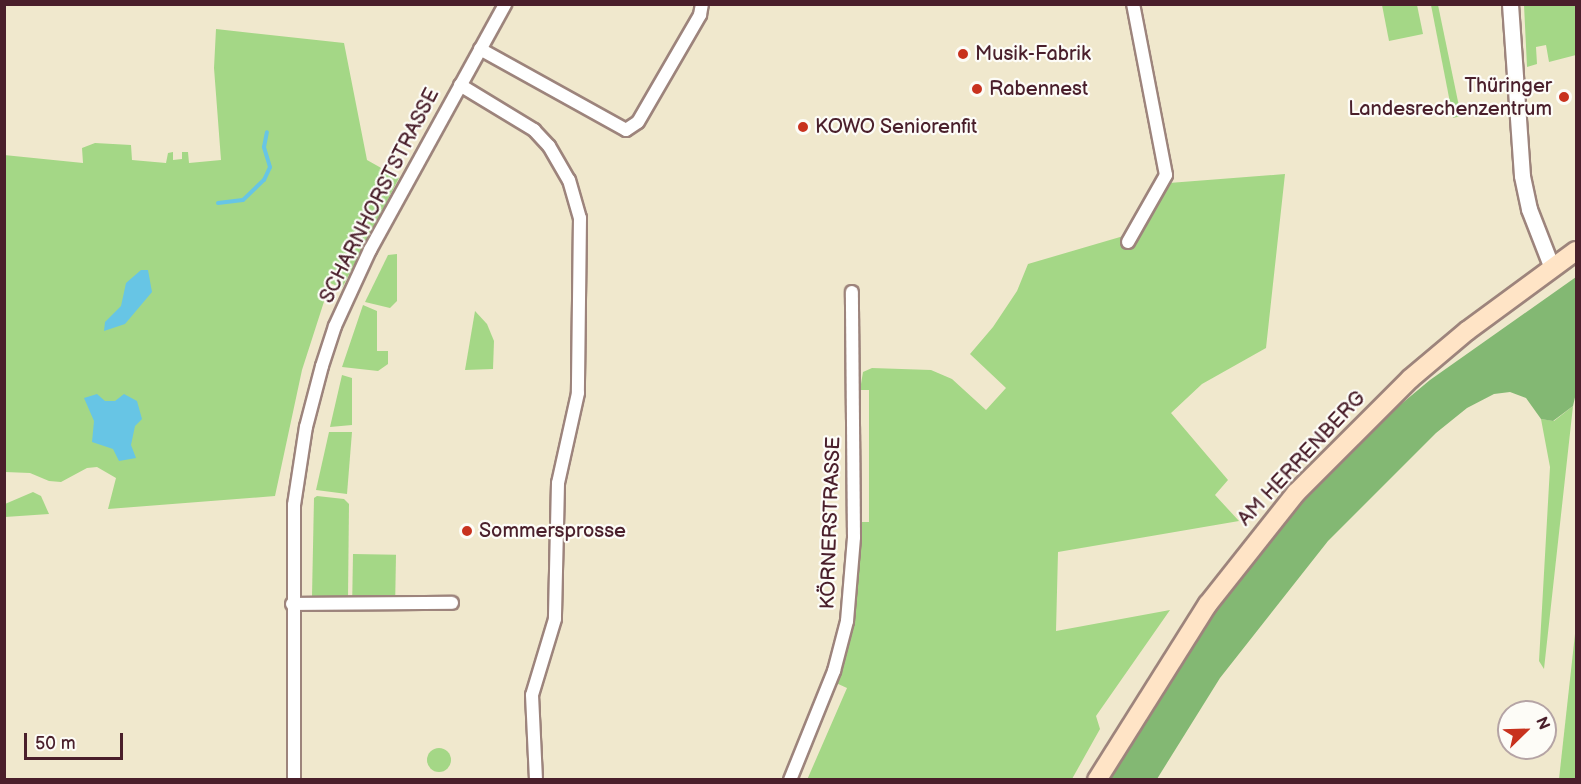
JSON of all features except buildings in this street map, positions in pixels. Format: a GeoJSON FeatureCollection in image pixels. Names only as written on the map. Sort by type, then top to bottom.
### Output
{"type":"FeatureCollection","features":[{"type":"Feature","properties":{"kind":"main road","name":"AM HERRENBERG"},"geometry":{"type":"LineString","coordinates":[[1097,780],[1208,604],[1296,493],[1410,379],[1576,251]]}},
{"type":"Feature","properties":{"kind":"street","name":"SCHARNHORSTSTRASSE"},"geometry":{"type":"LineString","coordinates":[[294,780],[292,604],[295,493],[306,427],[335,326],[370,250],[505,4]]}},
{"type":"Feature","properties":{"kind":"street"},"geometry":{"type":"LineString","coordinates":[[478,53],[626,130],[638,122],[700,15],[702,4]]}},
{"type":"Feature","properties":{"kind":"street"},"geometry":{"type":"LineString","coordinates":[[1128,242],[1166,176],[1133,4]]}},
{"type":"Feature","properties":{"kind":"street"},"geometry":{"type":"LineString","coordinates":[[1510,4],[1522,176],[1529,209],[1552,268]]}},
{"type":"Feature","properties":{"kind":"street"},"geometry":{"type":"LineString","coordinates":[[460,85],[534,130],[549,146],[569,180],[580,218],[578,393],[558,483],[555,619],[532,695],[536,780]]}},
{"type":"Feature","properties":{"kind":"street","name":"KÖRNERSTRASSE"},"geometry":{"type":"LineString","coordinates":[[790,780],[834,671],[847,621],[854,548],[852,292]]}},
{"type":"Feature","properties":{"kind":"street"},"geometry":{"type":"LineString","coordinates":[[292,604],[452,603]]}},
{"type":"Feature","properties":{"kind":"green space"},"geometry":{"type":"Polygon","coordinates":[[[1382,5],[1417,5],[1423,34],[1389,41],[1382,5]]]}},
{"type":"Feature","properties":{"kind":"green space"},"geometry":{"type":"Polygon","coordinates":[[[1431,5],[1438,5],[1461,116],[1453,118],[1431,5]]]}},
{"type":"Feature","properties":{"kind":"green space"},"geometry":{"type":"Polygon","coordinates":[[[1524,5],[1576,5],[1576,55],[1549,62],[1546,45],[1536,47],[1537,64],[1527,67],[1524,5]]]}},
{"type":"Feature","properties":{"kind":"green space"},"geometry":{"type":"Polygon","coordinates":[[[216,29],[344,43],[367,160],[399,178],[342,288],[330,283],[302,370],[275,496],[108,509],[116,478],[97,467],[87,468],[61,482],[49,481],[30,473],[5,472],[4,155],[83,163],[82,148],[95,143],[131,145],[132,160],[166,163],[168,153],[173,152],[173,160],[182,159],[182,152],[188,152],[189,163],[221,160],[214,68],[216,29]]]}},
{"type":"Feature","properties":{"kind":"green space"},"geometry":{"type":"Polygon","coordinates":[[[1285,174],[1266,348],[1202,384],[1171,413],[1228,480],[1215,495],[1239,521],[1058,552],[1056,631],[1170,610],[1096,716],[1100,729],[1072,779],[807,780],[847,688],[836,683],[853,622],[860,522],[869,522],[869,390],[860,390],[863,372],[872,368],[931,370],[952,379],[986,410],[1006,388],[970,354],[993,327],[1017,291],[1028,264],[1144,230],[1169,183],[1285,174]]]}},
{"type":"Feature","properties":{"kind":"green space"},"geometry":{"type":"Polygon","coordinates":[[[397,254],[397,301],[390,308],[365,302],[388,255],[397,254]]]}},
{"type":"Feature","properties":{"kind":"green space"},"geometry":{"type":"Polygon","coordinates":[[[1576,277],[1576,393],[1573,406],[1553,421],[1541,419],[1526,398],[1510,392],[1494,394],[1467,408],[1436,433],[1328,541],[1220,678],[1157,779],[1106,780],[1145,712],[1221,600],[1272,534],[1318,483],[1370,430],[1430,380],[1576,277]]]}},
{"type":"Feature","properties":{"kind":"green space"},"geometry":{"type":"Polygon","coordinates":[[[363,305],[377,311],[377,351],[388,351],[388,364],[378,371],[342,367],[363,305]]]}},
{"type":"Feature","properties":{"kind":"green space"},"geometry":{"type":"Polygon","coordinates":[[[475,311],[487,324],[494,341],[493,369],[465,370],[475,311]]]}},
{"type":"Feature","properties":{"kind":"green space"},"geometry":{"type":"Polygon","coordinates":[[[342,375],[352,378],[352,425],[330,427],[342,375]]]}},
{"type":"Feature","properties":{"kind":"green space"},"geometry":{"type":"Polygon","coordinates":[[[1573,406],[1544,669],[1539,661],[1550,467],[1541,419],[1554,421],[1573,406]]]}},
{"type":"Feature","properties":{"kind":"green space"},"geometry":{"type":"Polygon","coordinates":[[[329,432],[352,432],[347,494],[316,490],[329,432]]]}},
{"type":"Feature","properties":{"kind":"green space"},"geometry":{"type":"Polygon","coordinates":[[[33,492],[41,496],[49,514],[5,517],[5,504],[33,492]]]}},
{"type":"Feature","properties":{"kind":"green space"},"geometry":{"type":"Polygon","coordinates":[[[317,496],[344,499],[349,504],[348,598],[312,596],[314,498],[317,496]]]}},
{"type":"Feature","properties":{"kind":"green space"},"geometry":{"type":"Polygon","coordinates":[[[353,554],[396,555],[395,600],[352,599],[353,554]]]}},
{"type":"Feature","properties":{"kind":"green space"},"geometry":{"type":"Polygon","coordinates":[[[1576,625],[1576,779],[1559,779],[1576,625]]]}},
{"type":"Feature","properties":{"kind":"green space"},"geometry":{"type":"Polygon","coordinates":[[[439,748],[448,751],[451,760],[448,769],[439,772],[430,769],[427,760],[430,751],[439,748]]]}},
{"type":"Feature","properties":{"kind":"water"},"geometry":{"type":"Polygon","coordinates":[[[141,270],[148,270],[152,292],[125,324],[104,331],[105,322],[121,306],[126,283],[141,270]]]}},
{"type":"Feature","properties":{"kind":"water"},"geometry":{"type":"Polygon","coordinates":[[[97,394],[105,401],[115,401],[124,394],[137,401],[142,419],[135,426],[131,445],[136,458],[119,461],[113,449],[92,442],[94,421],[84,398],[97,394]]]}},
{"type":"Feature","properties":{"kind":"waterway"},"geometry":{"type":"LineString","coordinates":[[218,203],[243,200],[264,180],[270,167],[264,147],[267,132]]}},
{"type":"Feature","properties":{"kind":"place","name":"Musik-Fabrik"},"geometry":{"type":"Point","coordinates":[963,54]}},
{"type":"Feature","properties":{"kind":"place","name":"Rabennest"},"geometry":{"type":"Point","coordinates":[977,89]}},
{"type":"Feature","properties":{"kind":"place","name":"Thüringer Landesrechenzentrum"},"geometry":{"type":"Point","coordinates":[1564,97]}},
{"type":"Feature","properties":{"kind":"place","name":"KOWO Seniorenfit"},"geometry":{"type":"Point","coordinates":[803,127]}},
{"type":"Feature","properties":{"kind":"place","name":"Sommersprosse"},"geometry":{"type":"Point","coordinates":[467,531]}}]}
